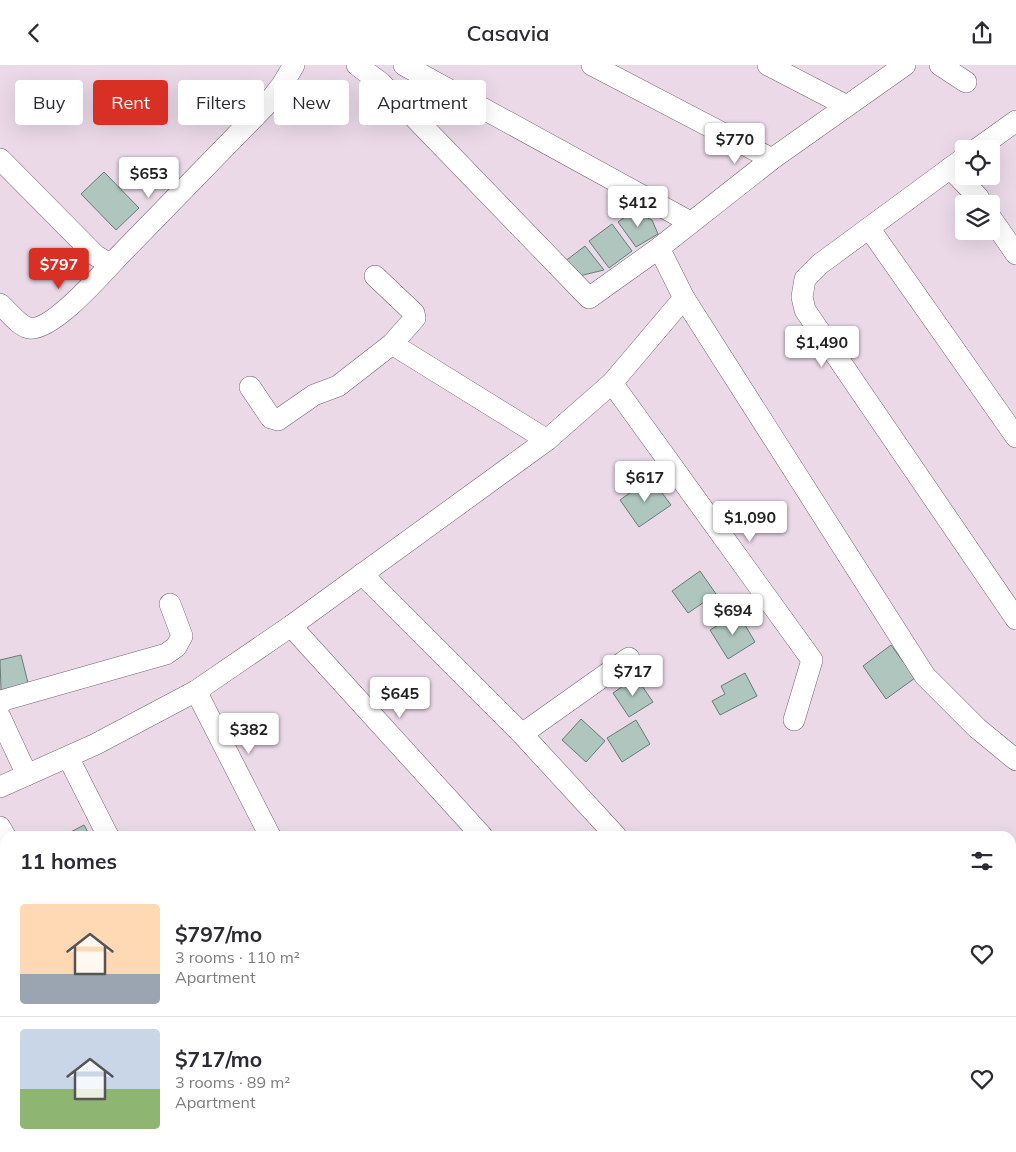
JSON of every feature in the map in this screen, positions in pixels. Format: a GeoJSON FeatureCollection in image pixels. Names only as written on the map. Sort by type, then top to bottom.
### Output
{"type":"FeatureCollection","features":[{"type":"Feature","properties":{"kind":"street"},"geometry":{"type":"LineString","coordinates":[[0,304],[27,328],[38,329],[54,319],[90,286],[268,103],[294,65]]}},
{"type":"Feature","properties":{"kind":"street"},"geometry":{"type":"LineString","coordinates":[[357,65],[386,74],[589,298],[659,248],[690,221],[772,159],[906,65]]}},
{"type":"Feature","properties":{"kind":"street"},"geometry":{"type":"LineString","coordinates":[[404,65],[690,221]]}},
{"type":"Feature","properties":{"kind":"street"},"geometry":{"type":"LineString","coordinates":[[592,65],[772,159]]}},
{"type":"Feature","properties":{"kind":"street"},"geometry":{"type":"LineString","coordinates":[[768,65],[847,106]]}},
{"type":"Feature","properties":{"kind":"street"},"geometry":{"type":"LineString","coordinates":[[940,65],[966,83]]}},
{"type":"Feature","properties":{"kind":"street"},"geometry":{"type":"LineString","coordinates":[[990,140],[1016,121]]}},
{"type":"Feature","properties":{"kind":"street"},"geometry":{"type":"LineString","coordinates":[[0,159],[95,255],[106,262],[115,260]]}},
{"type":"Feature","properties":{"kind":"street"},"geometry":{"type":"LineString","coordinates":[[955,164],[820,265],[805,279],[802,297],[805,311],[1016,619]]}},
{"type":"Feature","properties":{"kind":"street"},"geometry":{"type":"LineString","coordinates":[[869,228],[1016,437]]}},
{"type":"Feature","properties":{"kind":"street"},"geometry":{"type":"LineString","coordinates":[[1000,231],[1016,254]]}},
{"type":"Feature","properties":{"kind":"street"},"geometry":{"type":"LineString","coordinates":[[659,248],[684,298],[926,676],[977,728],[1016,760]]}},
{"type":"Feature","properties":{"kind":"street"},"geometry":{"type":"LineString","coordinates":[[250,387],[271,418],[278,420],[314,395],[338,386],[392,344],[411,324],[415,318],[414,313],[375,277]]}},
{"type":"Feature","properties":{"kind":"street"},"geometry":{"type":"LineString","coordinates":[[0,787],[96,744],[196,691],[291,626],[547,440],[612,383],[684,298]]}},
{"type":"Feature","properties":{"kind":"street"},"geometry":{"type":"LineString","coordinates":[[392,344],[547,440]]}},
{"type":"Feature","properties":{"kind":"street"},"geometry":{"type":"LineString","coordinates":[[612,383],[812,660],[794,720]]}},
{"type":"Feature","properties":{"kind":"street"},"geometry":{"type":"LineString","coordinates":[[362,574],[522,734],[611,831]]}},
{"type":"Feature","properties":{"kind":"street"},"geometry":{"type":"LineString","coordinates":[[0,704],[4,700],[166,654],[176,647],[182,636],[170,604]]}},
{"type":"Feature","properties":{"kind":"street"},"geometry":{"type":"LineString","coordinates":[[291,626],[477,831]]}},
{"type":"Feature","properties":{"kind":"street"},"geometry":{"type":"LineString","coordinates":[[522,734],[629,657]]}},
{"type":"Feature","properties":{"kind":"street"},"geometry":{"type":"LineString","coordinates":[[196,691],[267,831]]}},
{"type":"Feature","properties":{"kind":"street"},"geometry":{"type":"LineString","coordinates":[[0,717],[27,775]]}},
{"type":"Feature","properties":{"kind":"street"},"geometry":{"type":"LineString","coordinates":[[68,757],[105,831]]}},
{"type":"Feature","properties":{"kind":"building"},"geometry":{"type":"Polygon","coordinates":[[[104,172],[139,208],[116,230],[81,194],[104,172]]]}},
{"type":"Feature","properties":{"kind":"building"},"geometry":{"type":"Polygon","coordinates":[[[633,211],[652,220],[658,234],[636,247],[618,222],[633,211]]]}},
{"type":"Feature","properties":{"kind":"building"},"geometry":{"type":"Polygon","coordinates":[[[612,224],[632,251],[609,268],[589,241],[612,224]]]}},
{"type":"Feature","properties":{"kind":"building"},"geometry":{"type":"Polygon","coordinates":[[[585,246],[604,270],[579,276],[564,262],[585,246]]]}},
{"type":"Feature","properties":{"kind":"building"},"geometry":{"type":"Polygon","coordinates":[[[651,478],[671,505],[639,527],[620,500],[651,478]]]}},
{"type":"Feature","properties":{"kind":"building"},"geometry":{"type":"Polygon","coordinates":[[[700,571],[716,594],[688,613],[672,591],[700,571]]]}},
{"type":"Feature","properties":{"kind":"building"},"geometry":{"type":"Polygon","coordinates":[[[738,613],[755,642],[728,659],[710,630],[738,613]]]}},
{"type":"Feature","properties":{"kind":"building"},"geometry":{"type":"Polygon","coordinates":[[[891,645],[915,678],[886,699],[863,666],[891,645]]]}},
{"type":"Feature","properties":{"kind":"building"},"geometry":{"type":"Polygon","coordinates":[[[21,655],[28,683],[1,690],[0,660],[21,655]]]}},
{"type":"Feature","properties":{"kind":"building"},"geometry":{"type":"Polygon","coordinates":[[[745,673],[757,696],[720,715],[712,701],[725,694],[721,686],[745,673]]]}},
{"type":"Feature","properties":{"kind":"building"},"geometry":{"type":"Polygon","coordinates":[[[636,677],[653,702],[629,717],[613,693],[636,677]]]}},
{"type":"Feature","properties":{"kind":"building"},"geometry":{"type":"Polygon","coordinates":[[[581,719],[605,741],[586,762],[562,740],[581,719]]]}},
{"type":"Feature","properties":{"kind":"building"},"geometry":{"type":"Polygon","coordinates":[[[636,720],[650,744],[622,762],[607,738],[636,720]]]}},
{"type":"Feature","properties":{"kind":"building"},"geometry":{"type":"Polygon","coordinates":[[[84,825],[87,831],[73,831],[84,825]]]}}]}
